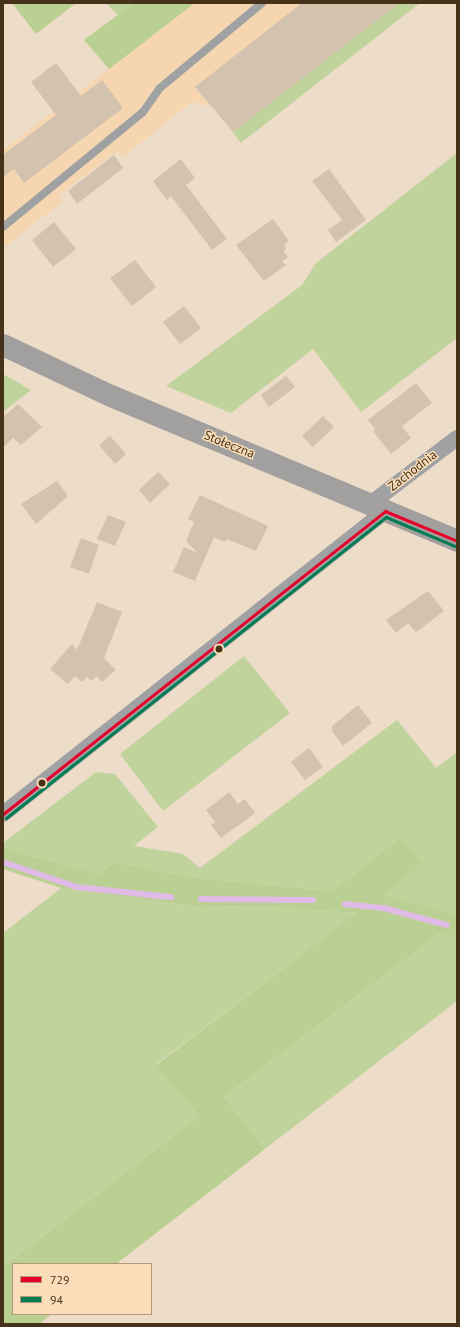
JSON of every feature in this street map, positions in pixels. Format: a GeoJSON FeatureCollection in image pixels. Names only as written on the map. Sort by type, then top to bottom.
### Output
{"type":"FeatureCollection","features":[{"type":"Feature","properties":{"kind":"main road","name":"Stołeczna"},"geometry":{"type":"LineString","coordinates":[[3,345],[111,396],[457,541]]}},
{"type":"Feature","properties":{"kind":"street","name":"Zachodnia"},"geometry":{"type":"LineString","coordinates":[[3,814],[378,508],[457,438]]}},
{"type":"Feature","properties":{"kind":"lane"},"geometry":{"type":"LineString","coordinates":[[3,227],[143,112],[160,88],[262,3]]}},
{"type":"Feature","properties":{"kind":"shaded area"},"geometry":{"type":"Polygon","coordinates":[[[195,3],[399,3],[233,132],[212,107],[192,102],[122,158],[118,151],[59,195],[63,201],[3,248],[3,150],[195,3]]]}},
{"type":"Feature","properties":{"kind":"green space"},"geometry":{"type":"Polygon","coordinates":[[[12,3],[76,3],[36,34],[12,3]]]}},
{"type":"Feature","properties":{"kind":"green space"},"geometry":{"type":"Polygon","coordinates":[[[106,3],[134,3],[118,15],[106,3]]]}},
{"type":"Feature","properties":{"kind":"green space"},"geometry":{"type":"Polygon","coordinates":[[[134,3],[195,3],[109,69],[84,40],[134,3]]]}},
{"type":"Feature","properties":{"kind":"green space"},"geometry":{"type":"Polygon","coordinates":[[[399,3],[420,3],[241,143],[233,132],[399,3]]]}},
{"type":"Feature","properties":{"kind":"green space"},"geometry":{"type":"Polygon","coordinates":[[[457,153],[457,338],[361,412],[313,349],[231,413],[166,386],[302,285],[315,264],[457,153]]]}},
{"type":"Feature","properties":{"kind":"green space"},"geometry":{"type":"Polygon","coordinates":[[[3,374],[31,390],[3,412],[3,374]]]}},
{"type":"Feature","properties":{"kind":"green space"},"geometry":{"type":"Polygon","coordinates":[[[244,656],[290,713],[163,811],[120,754],[244,656]]]}},
{"type":"Feature","properties":{"kind":"green space"},"geometry":{"type":"Polygon","coordinates":[[[397,720],[436,768],[457,752],[457,914],[382,895],[401,837],[332,891],[189,877],[115,862],[98,874],[3,848],[3,843],[96,772],[115,774],[158,827],[134,846],[183,854],[200,868],[397,720]]]}},
{"type":"Feature","properties":{"kind":"green space"},"geometry":{"type":"Polygon","coordinates":[[[401,837],[422,863],[383,895],[457,914],[457,938],[441,932],[224,1097],[265,1149],[117,1263],[12,1263],[12,1315],[51,1315],[39,1324],[3,1324],[3,1267],[199,1116],[156,1065],[357,913],[257,906],[199,907],[61,888],[3,869],[3,848],[98,874],[115,862],[189,877],[332,891],[401,837]]]}},
{"type":"Feature","properties":{"kind":"green space"},"geometry":{"type":"Polygon","coordinates":[[[61,888],[199,907],[257,906],[358,913],[156,1064],[199,1116],[3,1267],[3,933],[61,888]]]}},
{"type":"Feature","properties":{"kind":"green space"},"geometry":{"type":"Polygon","coordinates":[[[441,932],[457,938],[457,1001],[265,1149],[224,1097],[441,932]]]}},
{"type":"Feature","properties":{"kind":"building"},"geometry":{"type":"Polygon","coordinates":[[[302,3],[399,3],[233,132],[195,87],[302,3]]]}},
{"type":"Feature","properties":{"kind":"building"},"geometry":{"type":"Polygon","coordinates":[[[56,63],[81,96],[102,80],[123,108],[24,183],[14,169],[3,177],[3,155],[56,115],[31,82],[56,63]]]}},
{"type":"Feature","properties":{"kind":"building"},"geometry":{"type":"Polygon","coordinates":[[[114,155],[123,168],[77,204],[68,191],[114,155]]]}},
{"type":"Feature","properties":{"kind":"building"},"geometry":{"type":"Polygon","coordinates":[[[181,159],[195,178],[186,185],[227,239],[212,250],[171,196],[167,200],[153,181],[181,159]]]}},
{"type":"Feature","properties":{"kind":"building"},"geometry":{"type":"Polygon","coordinates":[[[329,169],[366,220],[336,242],[328,230],[342,220],[312,181],[329,169]]]}},
{"type":"Feature","properties":{"kind":"building"},"geometry":{"type":"Polygon","coordinates":[[[273,219],[289,241],[284,245],[286,249],[283,251],[288,257],[282,261],[286,265],[264,281],[236,245],[273,219]]]}},
{"type":"Feature","properties":{"kind":"building"},"geometry":{"type":"Polygon","coordinates":[[[54,222],[76,249],[53,267],[32,240],[54,222]]]}},
{"type":"Feature","properties":{"kind":"building"},"geometry":{"type":"Polygon","coordinates":[[[135,260],[156,287],[132,306],[110,278],[135,260]]]}},
{"type":"Feature","properties":{"kind":"building"},"geometry":{"type":"Polygon","coordinates":[[[184,306],[201,328],[180,344],[163,322],[184,306]]]}},
{"type":"Feature","properties":{"kind":"building"},"geometry":{"type":"Polygon","coordinates":[[[286,376],[295,387],[269,407],[261,395],[286,376]]]}},
{"type":"Feature","properties":{"kind":"building"},"geometry":{"type":"Polygon","coordinates":[[[416,383],[432,403],[402,426],[411,438],[391,454],[373,431],[375,429],[368,420],[416,383]]]}},
{"type":"Feature","properties":{"kind":"building"},"geometry":{"type":"Polygon","coordinates":[[[18,404],[42,427],[21,445],[13,438],[3,448],[3,417],[18,404]]]}},
{"type":"Feature","properties":{"kind":"building"},"geometry":{"type":"Polygon","coordinates":[[[323,416],[334,427],[313,447],[302,436],[323,416]]]}},
{"type":"Feature","properties":{"kind":"building"},"geometry":{"type":"Polygon","coordinates":[[[110,436],[126,454],[115,464],[99,445],[110,436]]]}},
{"type":"Feature","properties":{"kind":"building"},"geometry":{"type":"Polygon","coordinates":[[[158,472],[170,484],[150,503],[139,490],[158,472]]]}},
{"type":"Feature","properties":{"kind":"building"},"geometry":{"type":"Polygon","coordinates":[[[57,481],[68,496],[36,524],[21,504],[57,481]]]}},
{"type":"Feature","properties":{"kind":"building"},"geometry":{"type":"Polygon","coordinates":[[[200,495],[268,526],[256,551],[227,539],[225,542],[214,537],[195,581],[173,572],[184,547],[198,553],[186,541],[194,522],[188,519],[200,495]]]}},
{"type":"Feature","properties":{"kind":"building"},"geometry":{"type":"Polygon","coordinates":[[[108,515],[126,522],[115,546],[97,539],[108,515]]]}},
{"type":"Feature","properties":{"kind":"building"},"geometry":{"type":"Polygon","coordinates":[[[81,538],[99,545],[89,574],[70,567],[81,538]]]}},
{"type":"Feature","properties":{"kind":"building"},"geometry":{"type":"Polygon","coordinates":[[[428,591],[444,611],[416,632],[408,623],[396,633],[386,620],[428,591]]]}},
{"type":"Feature","properties":{"kind":"building"},"geometry":{"type":"Polygon","coordinates":[[[97,602],[122,612],[104,658],[116,670],[102,682],[97,676],[91,681],[87,676],[82,682],[75,676],[68,684],[50,669],[72,644],[77,650],[97,602]]]}},
{"type":"Feature","properties":{"kind":"building"},"geometry":{"type":"Polygon","coordinates":[[[358,705],[372,723],[343,746],[332,731],[332,726],[358,705]]]}},
{"type":"Feature","properties":{"kind":"building"},"geometry":{"type":"Polygon","coordinates":[[[309,748],[323,767],[305,780],[291,762],[309,748]]]}},
{"type":"Feature","properties":{"kind":"building"},"geometry":{"type":"Polygon","coordinates":[[[229,792],[238,804],[245,799],[255,813],[221,838],[211,825],[215,822],[206,810],[229,792]]]}},
{"type":"Feature","properties":{"kind":"waterway"},"geometry":{"type":"LineString","coordinates":[[3,862],[77,887],[171,897]]}},
{"type":"Feature","properties":{"kind":"waterway"},"geometry":{"type":"LineString","coordinates":[[201,899],[313,900]]}},
{"type":"Feature","properties":{"kind":"waterway"},"geometry":{"type":"LineString","coordinates":[[345,904],[384,908],[447,925]]}},
{"type":"Feature","properties":{"kind":"transit line","name":"729"},"geometry":{"type":"LineString","coordinates":[[385,511],[457,541]]}},
{"type":"Feature","properties":{"kind":"transit line","name":"729"},"geometry":{"type":"LineString","coordinates":[[3,814],[385,511]]}},
{"type":"Feature","properties":{"kind":"transit line","name":"94"},"geometry":{"type":"LineString","coordinates":[[6,818],[386,517],[455,546]]}}]}
